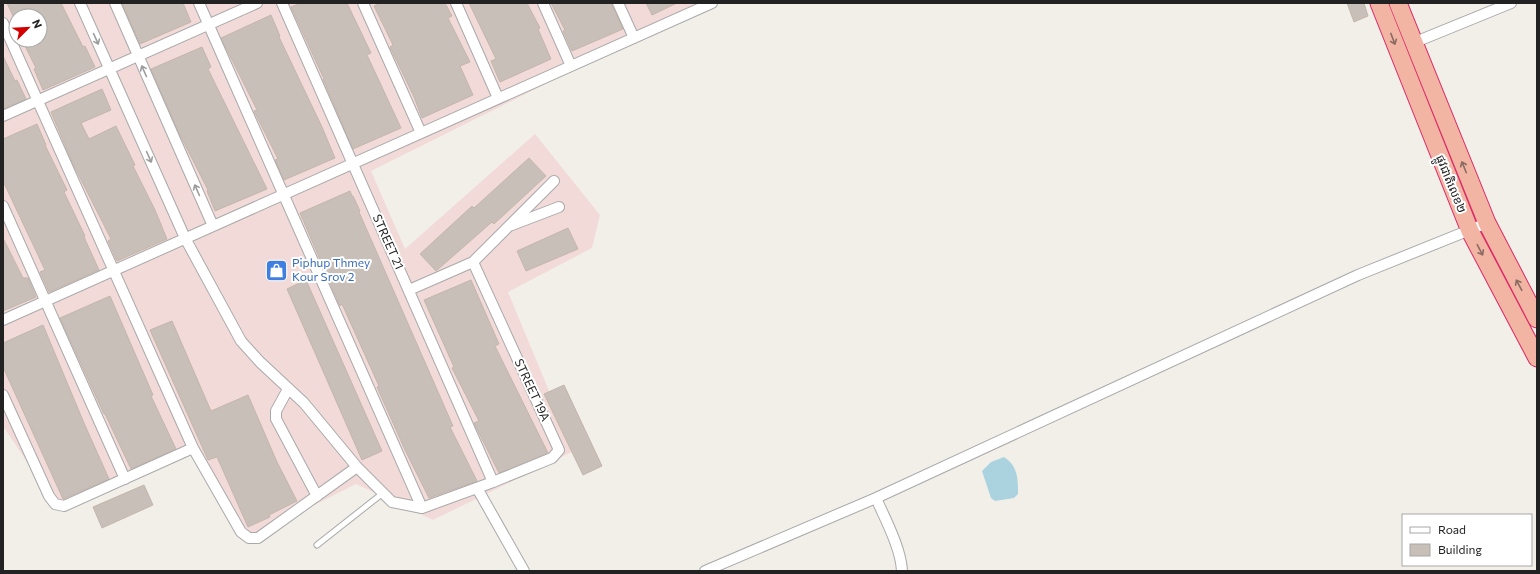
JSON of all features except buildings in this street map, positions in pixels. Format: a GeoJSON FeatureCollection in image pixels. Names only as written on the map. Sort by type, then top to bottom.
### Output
{"type":"FeatureCollection","features":[{"type":"Feature","properties":{"kind":"highway","name":"ផ្លូវជាតិលេខ២"},"geometry":{"type":"LineString","coordinates":[[1378,3],[1470,231],[1537,358]]}},
{"type":"Feature","properties":{"kind":"highway","name":"ផ្លូវជាតិលេខ២"},"geometry":{"type":"LineString","coordinates":[[1398,3],[1487,223],[1537,319]]}},
{"type":"Feature","properties":{"kind":"street"},"geometry":{"type":"LineString","coordinates":[[80,3],[185,238],[241,341],[260,362],[304,403],[357,467],[392,502],[422,508],[493,482]]}},
{"type":"Feature","properties":{"kind":"street"},"geometry":{"type":"LineString","coordinates":[[114,3],[213,226]]}},
{"type":"Feature","properties":{"kind":"street"},"geometry":{"type":"LineString","coordinates":[[199,3],[422,508]]}},
{"type":"Feature","properties":{"kind":"street"},"geometry":{"type":"LineString","coordinates":[[3,116],[257,3]]}},
{"type":"Feature","properties":{"kind":"street","name":"STREET 21"},"geometry":{"type":"LineString","coordinates":[[282,3],[493,482]]}},
{"type":"Feature","properties":{"kind":"street"},"geometry":{"type":"LineString","coordinates":[[363,3],[421,133]]}},
{"type":"Feature","properties":{"kind":"street"},"geometry":{"type":"LineString","coordinates":[[456,3],[498,98]]}},
{"type":"Feature","properties":{"kind":"street"},"geometry":{"type":"LineString","coordinates":[[543,3],[571,66]]}},
{"type":"Feature","properties":{"kind":"street"},"geometry":{"type":"LineString","coordinates":[[618,3],[634,38]]}},
{"type":"Feature","properties":{"kind":"street"},"geometry":{"type":"LineString","coordinates":[[1413,43],[1511,3]]}},
{"type":"Feature","properties":{"kind":"street"},"geometry":{"type":"LineString","coordinates":[[3,320],[707,4]]}},
{"type":"Feature","properties":{"kind":"street"},"geometry":{"type":"LineString","coordinates":[[3,23],[193,448],[241,532],[249,538],[258,538],[357,467]]}},
{"type":"Feature","properties":{"kind":"street"},"geometry":{"type":"LineString","coordinates":[[409,290],[473,262],[554,181]]}},
{"type":"Feature","properties":{"kind":"street"},"geometry":{"type":"LineString","coordinates":[[3,206],[125,479]]}},
{"type":"Feature","properties":{"kind":"street"},"geometry":{"type":"LineString","coordinates":[[508,227],[559,207]]}},
{"type":"Feature","properties":{"kind":"street"},"geometry":{"type":"LineString","coordinates":[[705,571],[876,498],[1358,276],[1487,223]]}},
{"type":"Feature","properties":{"kind":"street","name":"STREET 19A"},"geometry":{"type":"LineString","coordinates":[[473,262],[559,450],[552,458],[493,482]]}},
{"type":"Feature","properties":{"kind":"street"},"geometry":{"type":"LineString","coordinates":[[288,389],[276,411],[276,419],[317,496]]}},
{"type":"Feature","properties":{"kind":"street"},"geometry":{"type":"LineString","coordinates":[[3,395],[49,496],[55,504],[64,506],[193,448]]}},
{"type":"Feature","properties":{"kind":"street"},"geometry":{"type":"LineString","coordinates":[[477,488],[524,571]]}},
{"type":"Feature","properties":{"kind":"street"},"geometry":{"type":"LineString","coordinates":[[876,498],[891,532],[902,564],[902,571]]}},
{"type":"Feature","properties":{"kind":"lane"},"geometry":{"type":"LineString","coordinates":[[317,545],[383,493]]}},
{"type":"Feature","properties":{"kind":"shaded area","name":"Piphup Thmey Kour Srov 2"},"geometry":{"type":"Polygon","coordinates":[[[3,3],[708,3],[371,171],[405,249],[535,134],[600,215],[592,248],[508,292],[574,451],[433,520],[356,484],[249,538],[193,448],[55,504],[3,426],[3,3]]]}},
{"type":"Feature","properties":{"kind":"water"},"geometry":{"type":"Polygon","coordinates":[[[1004,457],[1015,469],[1018,494],[1014,498],[995,501],[991,498],[982,471],[991,462],[1004,457]]]}},
{"type":"Feature","properties":{"kind":"place","name":"Piphup Thmey Kour Srov 2"},"geometry":{"type":"Point","coordinates":[276,270]}}]}
